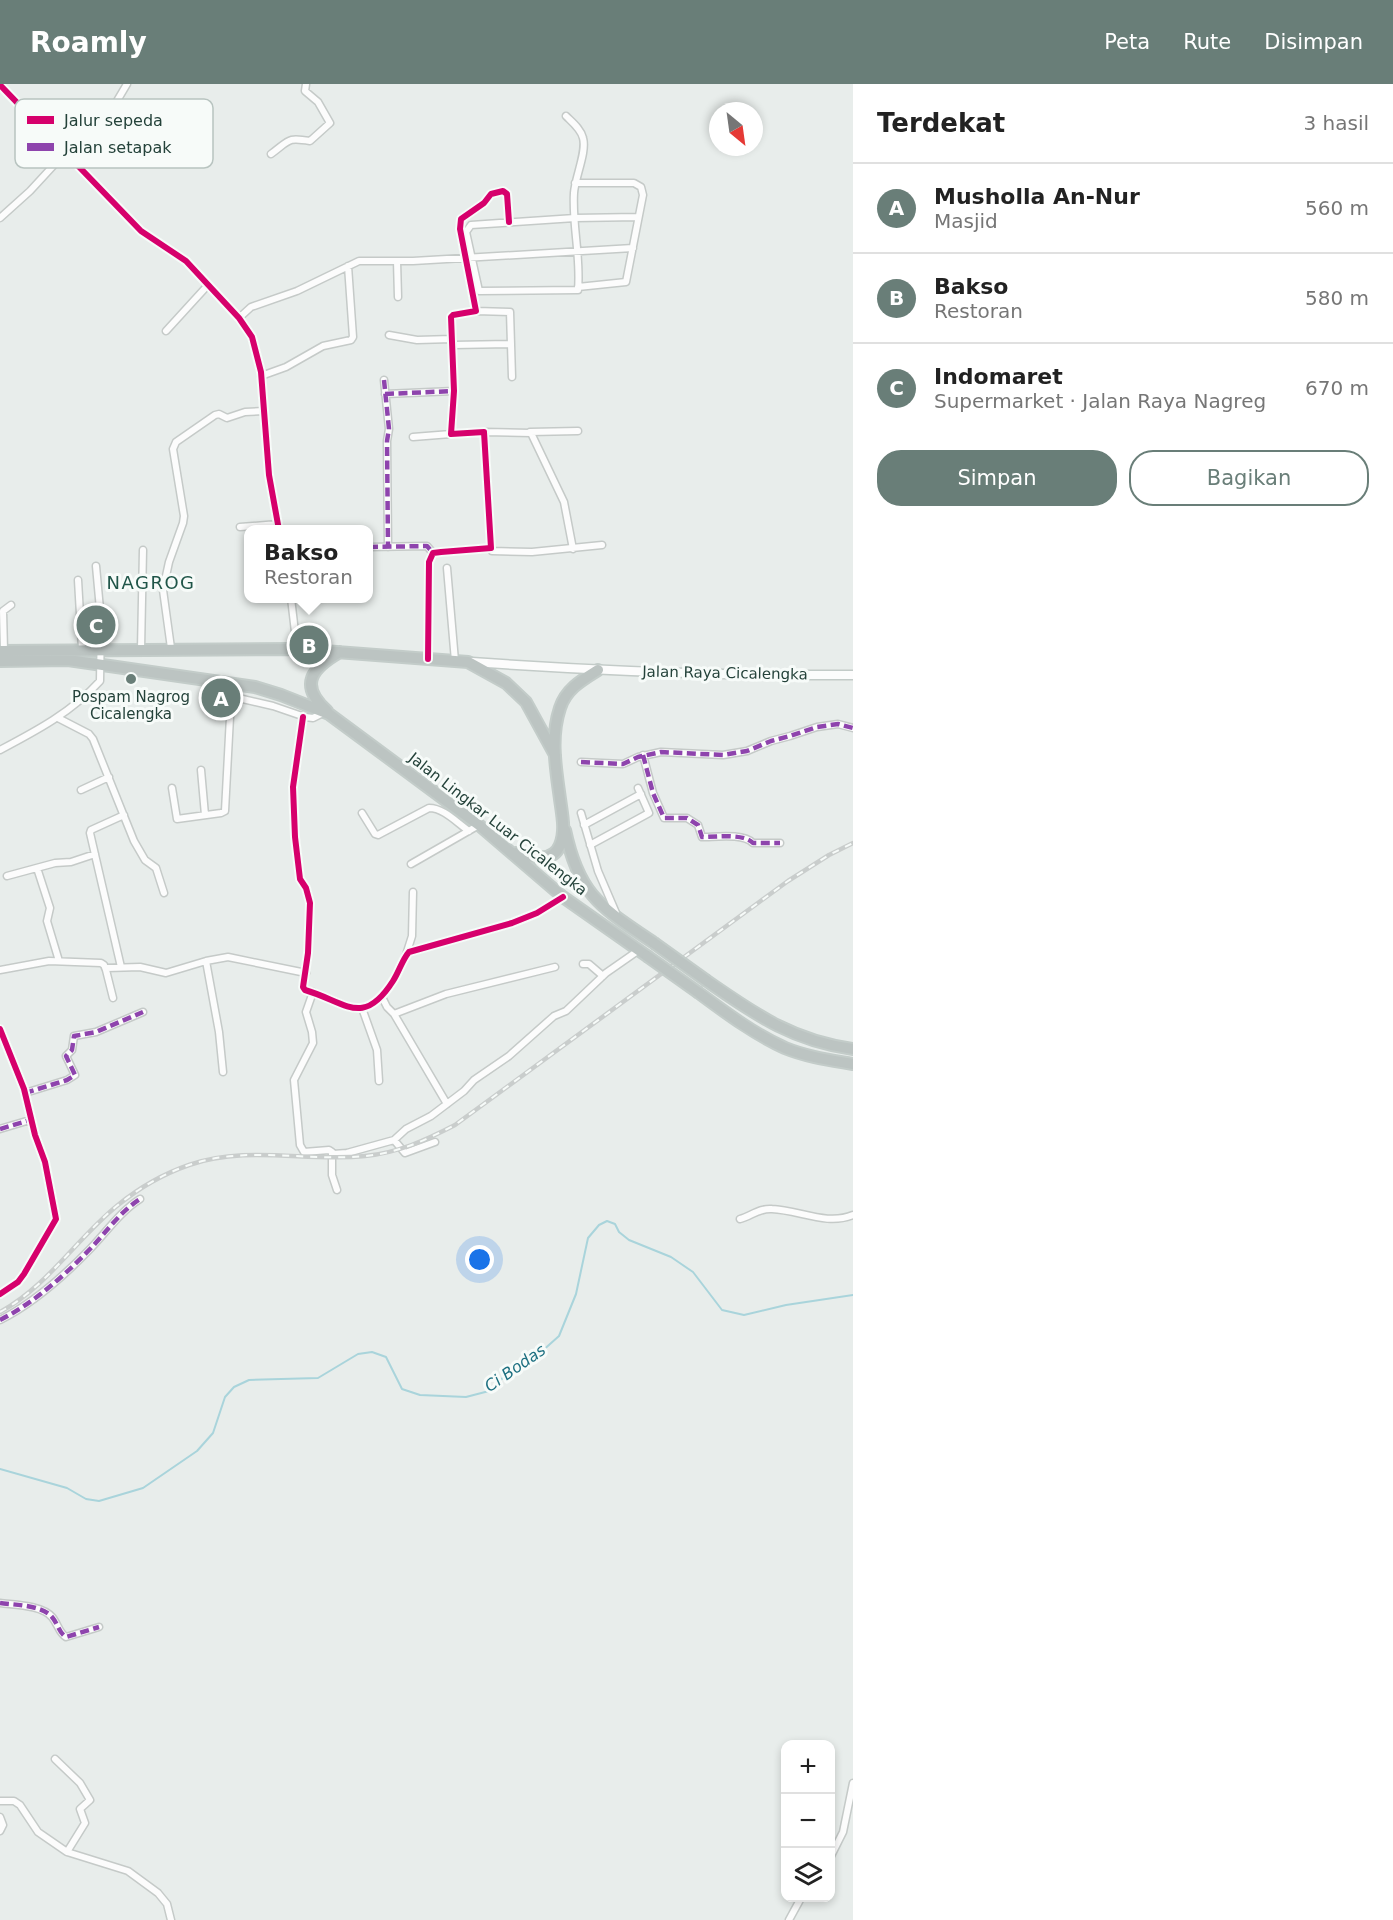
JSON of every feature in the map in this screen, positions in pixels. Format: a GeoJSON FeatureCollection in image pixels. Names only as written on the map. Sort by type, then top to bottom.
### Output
{"type":"FeatureCollection","features":[{"type":"Feature","properties":{"kind":"highway"},"geometry":{"type":"LineString","coordinates":[[1,654],[82,649],[297,649],[468,662],[506,683],[525,702],[555,755]]}},
{"type":"Feature","properties":{"kind":"highway"},"geometry":{"type":"LineString","coordinates":[[327,713],[312,694],[311,680],[315,670],[324,661],[340,652]]}},
{"type":"Feature","properties":{"kind":"highway","name":"Jalan Lingkar Luar Cicalengka"},"geometry":{"type":"LineString","coordinates":[[1,654],[68,660],[255,687],[327,713],[474,828],[510,851],[563,897],[739,1022],[785,1048],[810,1056],[853,1064]]}},
{"type":"Feature","properties":{"kind":"highway"},"geometry":{"type":"LineString","coordinates":[[555,755],[555,730],[563,701],[569,691],[580,681],[598,670]]}},
{"type":"Feature","properties":{"kind":"highway","name":"Jalan Lingkar Luar Cicalengka"},"geometry":{"type":"LineString","coordinates":[[555,755],[563,824],[570,855],[582,882],[595,900],[766,1022],[797,1035],[853,1049]]}},
{"type":"Feature","properties":{"kind":"highway"},"geometry":{"type":"LineString","coordinates":[[510,851],[534,859],[543,858],[555,852],[560,846],[563,824]]}},
{"type":"Feature","properties":{"kind":"main road","name":"Jalan Raya Cicalengka"},"geometry":{"type":"LineString","coordinates":[[468,662],[715,674],[853,675]]}},
{"type":"Feature","properties":{"kind":"street"},"geometry":{"type":"LineString","coordinates":[[117,99],[127,84]]}},
{"type":"Feature","properties":{"kind":"street"},"geometry":{"type":"LineString","coordinates":[[271,154],[291,139],[310,141],[330,124],[318,102],[304,91],[306,84]]}},
{"type":"Feature","properties":{"kind":"street"},"geometry":{"type":"LineString","coordinates":[[0,85],[15,101]]}},
{"type":"Feature","properties":{"kind":"street"},"geometry":{"type":"LineString","coordinates":[[509,222],[507,194],[503,191],[491,194],[482,205],[461,219],[460,229],[478,289],[481,291],[577,291],[579,251],[575,218],[575,183],[583,138],[566,116]]}},
{"type":"Feature","properties":{"kind":"street"},"geometry":{"type":"LineString","coordinates":[[0,218],[51,168]]}},
{"type":"Feature","properties":{"kind":"street"},"geometry":{"type":"LineString","coordinates":[[80,168],[141,231],[177,254],[239,318],[252,337],[261,376],[269,475],[278,525]]}},
{"type":"Feature","properties":{"kind":"street"},"geometry":{"type":"LineString","coordinates":[[575,183],[638,185],[643,195],[626,282],[578,287]]}},
{"type":"Feature","properties":{"kind":"street"},"geometry":{"type":"LineString","coordinates":[[476,311],[466,232],[468,228],[475,224],[638,217]]}},
{"type":"Feature","properties":{"kind":"street"},"geometry":{"type":"LineString","coordinates":[[239,318],[251,307],[297,291],[348,266],[367,260],[397,261],[633,248]]}},
{"type":"Feature","properties":{"kind":"street"},"geometry":{"type":"LineString","coordinates":[[397,261],[398,297]]}},
{"type":"Feature","properties":{"kind":"street"},"geometry":{"type":"LineString","coordinates":[[261,376],[286,367],[323,346],[351,340],[353,337],[348,266]]}},
{"type":"Feature","properties":{"kind":"street"},"geometry":{"type":"LineString","coordinates":[[166,330],[208,285]]}},
{"type":"Feature","properties":{"kind":"street"},"geometry":{"type":"LineString","coordinates":[[451,434],[454,391],[451,317],[453,315],[476,311],[509,311],[512,377]]}},
{"type":"Feature","properties":{"kind":"street"},"geometry":{"type":"LineString","coordinates":[[389,335],[417,340],[510,344]]}},
{"type":"Feature","properties":{"kind":"street"},"geometry":{"type":"LineString","coordinates":[[384,380],[389,429],[387,441],[388,548]]}},
{"type":"Feature","properties":{"kind":"street"},"geometry":{"type":"LineString","coordinates":[[386,394],[454,391]]}},
{"type":"Feature","properties":{"kind":"street"},"geometry":{"type":"LineString","coordinates":[[171,648],[163,590],[168,562],[184,516],[173,449],[176,442],[215,415],[219,414],[227,418],[246,412],[264,411]]}},
{"type":"Feature","properties":{"kind":"street"},"geometry":{"type":"LineString","coordinates":[[413,437],[484,432],[578,431]]}},
{"type":"Feature","properties":{"kind":"street"},"geometry":{"type":"LineString","coordinates":[[484,432],[491,548]]}},
{"type":"Feature","properties":{"kind":"street"},"geometry":{"type":"LineString","coordinates":[[530,432],[564,502],[573,549]]}},
{"type":"Feature","properties":{"kind":"street"},"geometry":{"type":"LineString","coordinates":[[433,553],[491,548],[492,551],[502,552],[573,549],[602,545]]}},
{"type":"Feature","properties":{"kind":"street"},"geometry":{"type":"LineString","coordinates":[[373,547],[427,546],[433,553]]}},
{"type":"Feature","properties":{"kind":"street"},"geometry":{"type":"LineString","coordinates":[[141,649],[143,550]]}},
{"type":"Feature","properties":{"kind":"street"},"geometry":{"type":"LineString","coordinates":[[428,659],[429,562],[433,553]]}},
{"type":"Feature","properties":{"kind":"street"},"geometry":{"type":"LineString","coordinates":[[0,750],[58,718],[79,703],[100,681],[102,649],[96,566]]}},
{"type":"Feature","properties":{"kind":"street"},"geometry":{"type":"LineString","coordinates":[[447,567],[455,661]]}},
{"type":"Feature","properties":{"kind":"street"},"geometry":{"type":"LineString","coordinates":[[78,580],[82,649]]}},
{"type":"Feature","properties":{"kind":"street"},"geometry":{"type":"LineString","coordinates":[[292,603],[297,649]]}},
{"type":"Feature","properties":{"kind":"street"},"geometry":{"type":"LineString","coordinates":[[1,654],[3,611],[11,605]]}},
{"type":"Feature","properties":{"kind":"street"},"geometry":{"type":"LineString","coordinates":[[172,788],[177,819],[221,813],[226,808],[231,698],[273,706],[303,717],[313,718],[327,713]]}},
{"type":"Feature","properties":{"kind":"street"},"geometry":{"type":"LineString","coordinates":[[303,717],[293,787],[300,879],[306,888],[310,903],[304,988],[350,1008],[362,1008],[374,1004],[382,997],[399,971],[412,936],[413,892]]}},
{"type":"Feature","properties":{"kind":"street"},"geometry":{"type":"LineString","coordinates":[[58,718],[89,734],[93,739],[139,852],[148,863],[156,867],[164,893]]}},
{"type":"Feature","properties":{"kind":"street"},"geometry":{"type":"LineString","coordinates":[[581,762],[623,764],[643,755],[661,752],[716,755],[744,752],[769,741],[817,727],[838,724],[853,728]]}},
{"type":"Feature","properties":{"kind":"street"},"geometry":{"type":"LineString","coordinates":[[643,755],[653,793],[664,818],[687,818],[698,825],[702,837],[729,837],[748,839],[753,843],[780,843]]}},
{"type":"Feature","properties":{"kind":"street"},"geometry":{"type":"LineString","coordinates":[[201,770],[206,815]]}},
{"type":"Feature","properties":{"kind":"street"},"geometry":{"type":"LineString","coordinates":[[81,790],[109,777]]}},
{"type":"Feature","properties":{"kind":"street"},"geometry":{"type":"LineString","coordinates":[[584,825],[640,791],[649,813],[590,845]]}},
{"type":"Feature","properties":{"kind":"street"},"geometry":{"type":"LineString","coordinates":[[362,813],[375,834],[378,835],[429,807],[441,810],[474,828]]}},
{"type":"Feature","properties":{"kind":"street"},"geometry":{"type":"LineString","coordinates":[[581,813],[598,871],[619,919]]}},
{"type":"Feature","properties":{"kind":"street"},"geometry":{"type":"LineString","coordinates":[[121,967],[90,831],[124,815]]}},
{"type":"Feature","properties":{"kind":"street"},"geometry":{"type":"LineString","coordinates":[[411,864],[474,828]]}},
{"type":"Feature","properties":{"kind":"street"},"geometry":{"type":"LineString","coordinates":[[7,876],[57,863],[71,862],[95,854]]}},
{"type":"Feature","properties":{"kind":"street"},"geometry":{"type":"LineString","coordinates":[[37,868],[50,908],[47,921],[59,961]]}},
{"type":"Feature","properties":{"kind":"street"},"geometry":{"type":"LineString","coordinates":[[406,956],[413,951],[512,923],[537,913],[563,897]]}},
{"type":"Feature","properties":{"kind":"street"},"geometry":{"type":"LineString","coordinates":[[313,992],[306,1012],[313,1043],[294,1080],[300,1146],[304,1152],[329,1150],[333,1154],[347,1153],[394,1140],[406,1129],[421,1123],[464,1091],[474,1080],[509,1056],[554,1016],[566,1011],[603,976],[643,953]]}},
{"type":"Feature","properties":{"kind":"street"},"geometry":{"type":"LineString","coordinates":[[106,970],[107,968],[140,967],[166,973],[228,957],[306,973]]}},
{"type":"Feature","properties":{"kind":"street"},"geometry":{"type":"LineString","coordinates":[[0,970],[59,961],[101,963],[104,964],[113,998]]}},
{"type":"Feature","properties":{"kind":"street"},"geometry":{"type":"LineString","coordinates":[[206,961],[219,1032],[223,1072]]}},
{"type":"Feature","properties":{"kind":"street"},"geometry":{"type":"LineString","coordinates":[[583,964],[589,964],[603,976]]}},
{"type":"Feature","properties":{"kind":"street"},"geometry":{"type":"LineString","coordinates":[[394,1014],[446,994],[555,967]]}},
{"type":"Feature","properties":{"kind":"street"},"geometry":{"type":"LineString","coordinates":[[382,997],[447,1104]]}},
{"type":"Feature","properties":{"kind":"street"},"geometry":{"type":"LineString","coordinates":[[362,1008],[377,1050],[379,1081]]}},
{"type":"Feature","properties":{"kind":"street"},"geometry":{"type":"LineString","coordinates":[[24,1093],[68,1080],[75,1075],[66,1056],[72,1050],[74,1036],[96,1032],[143,1012]]}},
{"type":"Feature","properties":{"kind":"street"},"geometry":{"type":"LineString","coordinates":[[0,1029],[24,1093],[30,1120],[45,1162],[56,1219],[31,1262]]}},
{"type":"Feature","properties":{"kind":"street"},"geometry":{"type":"LineString","coordinates":[[0,1129],[30,1120]]}},
{"type":"Feature","properties":{"kind":"street"},"geometry":{"type":"LineString","coordinates":[[394,1140],[405,1154],[435,1142]]}},
{"type":"Feature","properties":{"kind":"street"},"geometry":{"type":"LineString","coordinates":[[333,1154],[332,1175],[337,1190]]}},
{"type":"Feature","properties":{"kind":"street"},"geometry":{"type":"LineString","coordinates":[[0,1320],[28,1304],[58,1279],[122,1214],[140,1199]]}},
{"type":"Feature","properties":{"kind":"street"},"geometry":{"type":"LineString","coordinates":[[740,1219],[759,1210],[772,1209],[835,1219],[853,1215]]}},
{"type":"Feature","properties":{"kind":"street"},"geometry":{"type":"LineString","coordinates":[[0,1294],[18,1282],[26,1271]]}},
{"type":"Feature","properties":{"kind":"street"},"geometry":{"type":"LineString","coordinates":[[0,1603],[48,1613],[58,1624],[61,1634],[66,1637],[99,1627]]}},
{"type":"Feature","properties":{"kind":"street"},"geometry":{"type":"LineString","coordinates":[[55,1759],[80,1784],[90,1800],[81,1808],[85,1822],[67,1852]]}},
{"type":"Feature","properties":{"kind":"street"},"geometry":{"type":"LineString","coordinates":[[835,1849],[843,1832],[853,1783]]}},
{"type":"Feature","properties":{"kind":"street"},"geometry":{"type":"LineString","coordinates":[[0,1802],[14,1801],[20,1805],[38,1832],[67,1852],[128,1871],[158,1893],[166,1904],[171,1920]]}},
{"type":"Feature","properties":{"kind":"street"},"geometry":{"type":"LineString","coordinates":[[0,1817],[3,1825],[0,1831]]}},
{"type":"Feature","properties":{"kind":"street"},"geometry":{"type":"LineString","coordinates":[[789,1920],[799,1902]]}},
{"type":"Feature","properties":{"kind":"waterway","name":"Ci Bodas"},"geometry":{"type":"LineString","coordinates":[[0,1469],[67,1488],[86,1499],[99,1501],[143,1488],[197,1451],[213,1433],[225,1397],[234,1387],[249,1380],[318,1378],[358,1354],[372,1352],[386,1357],[402,1389],[420,1395],[466,1397],[489,1391],[510,1371],[531,1361],[559,1336],[576,1294],[588,1238],[599,1225],[607,1221],[615,1224],[619,1232],[629,1240],[671,1257],[693,1272],[722,1310],[744,1315],[786,1305],[853,1295]]}},
{"type":"Feature","properties":{"kind":"railway"},"geometry":{"type":"LineString","coordinates":[[0,1312],[33,1289],[118,1205],[152,1182],[179,1169],[211,1159],[232,1156],[365,1156],[412,1145],[455,1125],[788,881],[853,843]]}},
{"type":"Feature","properties":{"kind":"marked path"},"geometry":{"type":"LineString","coordinates":[[384,380],[389,429],[387,441],[388,547]]}},
{"type":"Feature","properties":{"kind":"marked path"},"geometry":{"type":"LineString","coordinates":[[385,394],[454,391]]}},
{"type":"Feature","properties":{"kind":"marked path"},"geometry":{"type":"LineString","coordinates":[[373,547],[427,546],[433,553]]}},
{"type":"Feature","properties":{"kind":"marked path"},"geometry":{"type":"LineString","coordinates":[[581,762],[623,764],[638,757],[661,752],[723,755],[747,751],[817,727],[838,724],[853,728]]}},
{"type":"Feature","properties":{"kind":"marked path"},"geometry":{"type":"LineString","coordinates":[[643,755],[653,793],[664,818],[687,818],[698,825],[702,837],[736,837],[753,843],[780,843]]}},
{"type":"Feature","properties":{"kind":"marked path"},"geometry":{"type":"LineString","coordinates":[[25,1093],[67,1080],[75,1075],[66,1056],[72,1050],[74,1036],[96,1032],[143,1012]]}},
{"type":"Feature","properties":{"kind":"marked path"},"geometry":{"type":"LineString","coordinates":[[0,1129],[30,1120]]}},
{"type":"Feature","properties":{"kind":"marked path"},"geometry":{"type":"LineString","coordinates":[[0,1320],[25,1306],[59,1279],[120,1215],[140,1199]]}},
{"type":"Feature","properties":{"kind":"marked path"},"geometry":{"type":"LineString","coordinates":[[0,1603],[28,1606],[48,1613],[66,1637],[99,1627]]}},
{"type":"Feature","properties":{"kind":"cycle path"},"geometry":{"type":"LineString","coordinates":[[0,85],[15,101]]}},
{"type":"Feature","properties":{"kind":"cycle path"},"geometry":{"type":"LineString","coordinates":[[80,168],[141,231],[186,261],[239,318],[252,337],[261,372],[269,475],[278,525]]}},
{"type":"Feature","properties":{"kind":"cycle path"},"geometry":{"type":"LineString","coordinates":[[428,659],[429,562],[433,553],[491,548],[484,432],[451,434],[454,391],[451,317],[476,311],[460,229],[461,219],[484,203],[491,194],[503,191],[507,194],[509,222]]}},
{"type":"Feature","properties":{"kind":"cycle path"},"geometry":{"type":"LineString","coordinates":[[303,717],[293,787],[300,879],[306,888],[310,903],[308,953],[303,987],[305,990],[343,1005],[363,1008],[382,995],[393,981],[409,952],[512,923],[537,913],[563,897]]}},
{"type":"Feature","properties":{"kind":"cycle path"},"geometry":{"type":"LineString","coordinates":[[0,1029],[24,1089],[35,1135],[45,1162],[56,1219],[24,1274],[18,1282],[0,1294]]}},
{"type":"Feature","properties":{"kind":"place","name":"Indomaret"},"geometry":{"type":"Point","coordinates":[96,625]}},
{"type":"Feature","properties":{"kind":"place","name":"Bakso"},"geometry":{"type":"Point","coordinates":[309,645]}},
{"type":"Feature","properties":{"kind":"place","name":"Pospam Nagrog Cicalengka"},"geometry":{"type":"Point","coordinates":[131,679]}},
{"type":"Feature","properties":{"kind":"place","name":"Musholla An-Nur"},"geometry":{"type":"Point","coordinates":[221,698]}},
{"type":"Feature","properties":{"kind":"district","name":"NAGROG"},"geometry":{"type":"Point","coordinates":[151,582]}}]}
